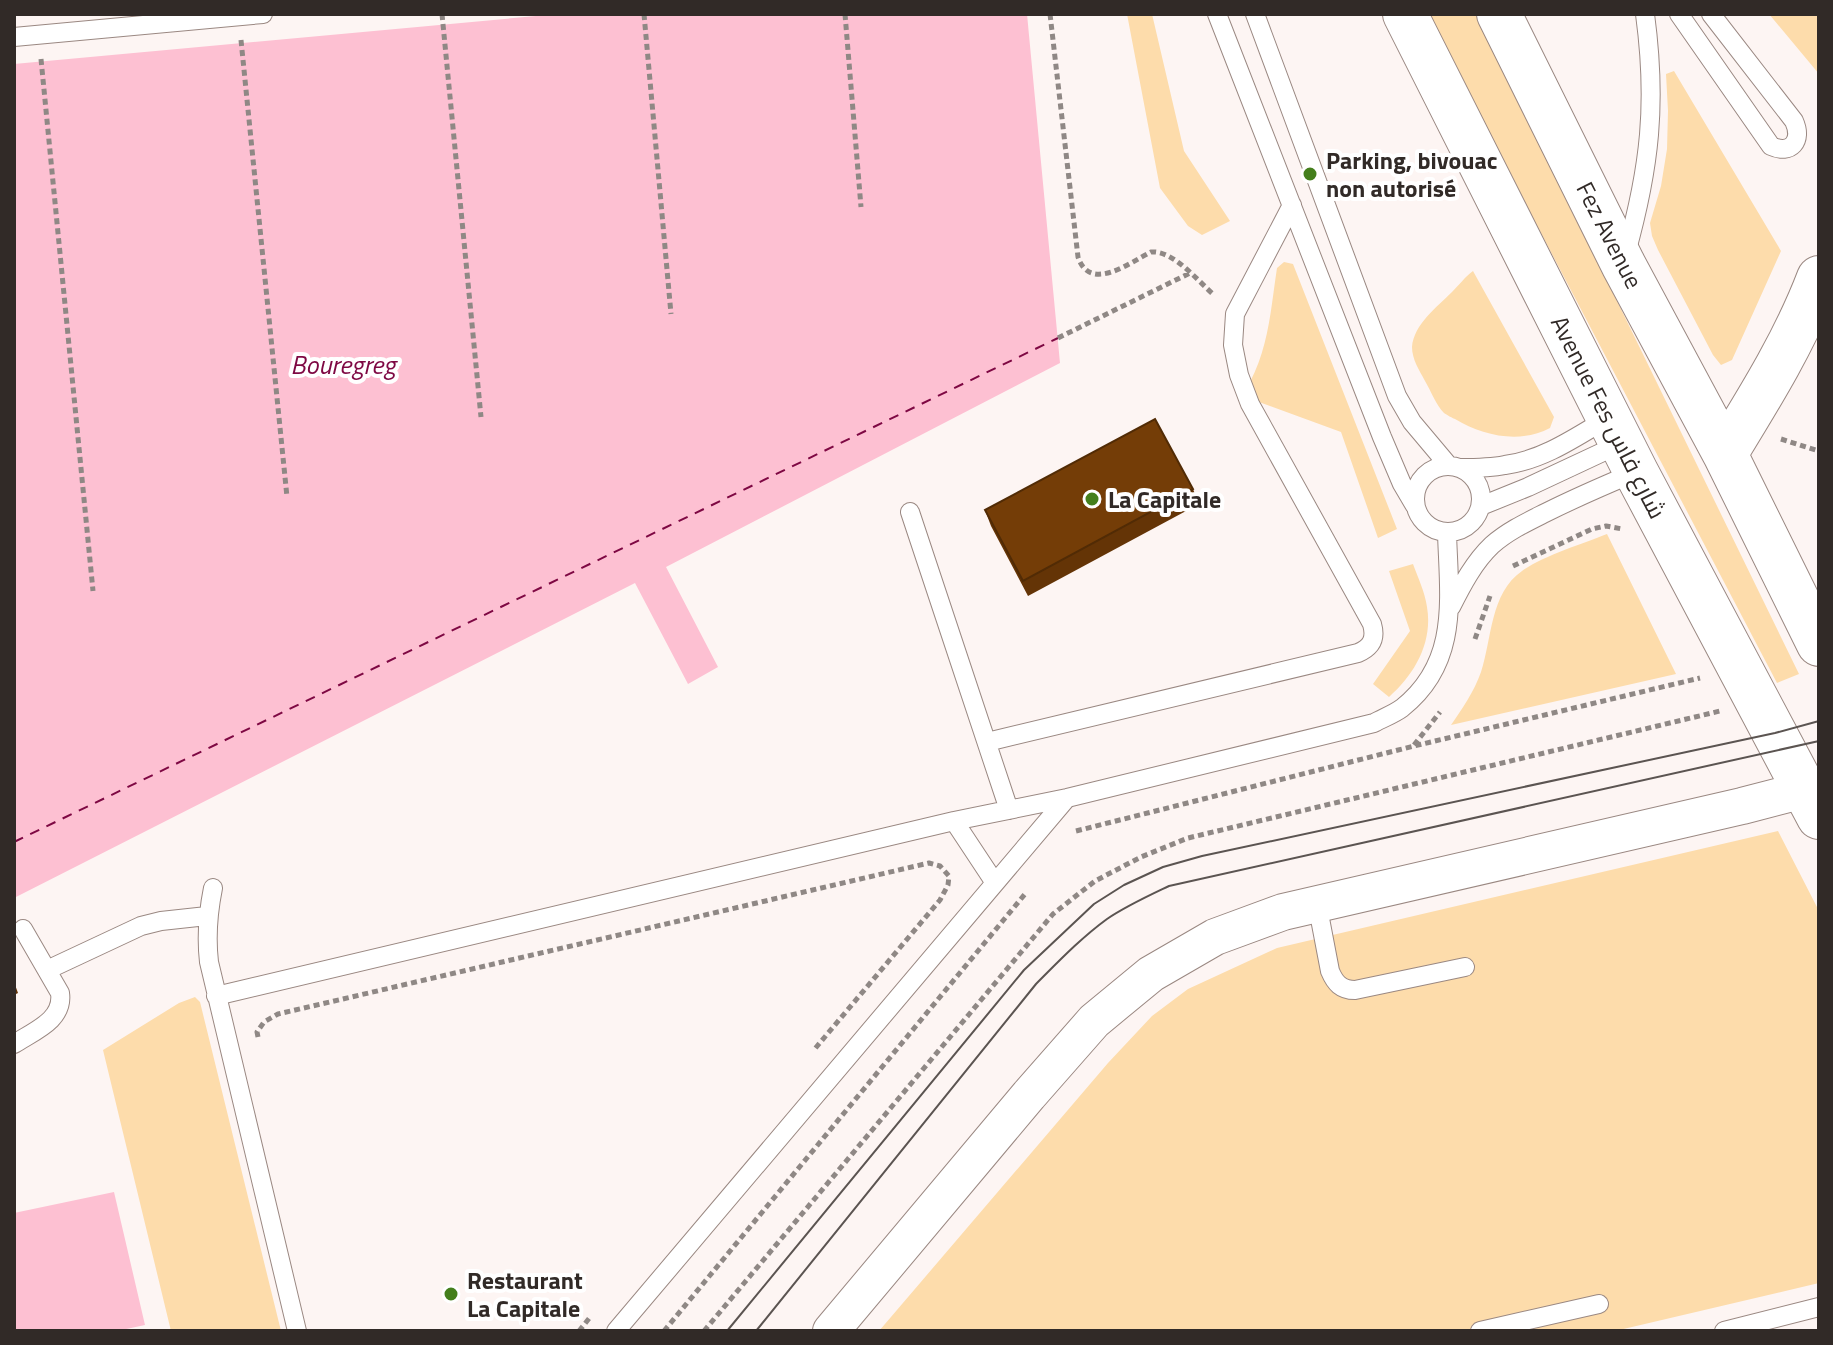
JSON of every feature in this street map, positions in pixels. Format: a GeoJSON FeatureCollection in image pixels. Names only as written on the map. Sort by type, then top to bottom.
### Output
{"type":"FeatureCollection","features":[{"type":"Feature","properties":{"kind":"main road","name":"Avenue Fes شارع فاس"},"geometry":{"type":"LineString","coordinates":[[1405,14],[1622,444],[1814,798]]}},
{"type":"Feature","properties":{"kind":"main road","name":"Fez Avenue"},"geometry":{"type":"LineString","coordinates":[[1499,14],[1623,264],[1725,454]]}},
{"type":"Feature","properties":{"kind":"main road"},"geometry":{"type":"LineString","coordinates":[[1819,278],[1769,382],[1725,454],[1819,644]]}},
{"type":"Feature","properties":{"kind":"street"},"geometry":{"type":"LineString","coordinates":[[831,1331],[1094,1021],[1151,974],[1215,937],[1317,903],[1814,798]]}},
{"type":"Feature","properties":{"kind":"lane"},"geometry":{"type":"LineString","coordinates":[[14,37],[263,14]]}},
{"type":"Feature","properties":{"kind":"lane"},"geometry":{"type":"LineString","coordinates":[[1217,14],[1402,484],[1426,525],[1436,531],[1459,531],[1469,526],[1481,506],[1478,483],[1470,474],[1454,467],[1412,422],[1397,396],[1255,14]]}},
{"type":"Feature","properties":{"kind":"lane"},"geometry":{"type":"LineString","coordinates":[[1623,264],[1638,210],[1648,152],[1652,94],[1645,14]]}},
{"type":"Feature","properties":{"kind":"lane"},"geometry":{"type":"LineString","coordinates":[[1679,14],[1771,146],[1780,150],[1790,148],[1797,140],[1798,130],[1794,121],[1711,14]]}},
{"type":"Feature","properties":{"kind":"lane"},"geometry":{"type":"LineString","coordinates":[[987,742],[1358,653],[1373,642],[1372,624],[1250,404],[1239,375],[1233,345],[1235,314],[1292,205]]}},
{"type":"Feature","properties":{"kind":"lane"},"geometry":{"type":"LineString","coordinates":[[1415,506],[1419,483],[1437,467],[1507,465],[1557,448],[1622,444]]}},
{"type":"Feature","properties":{"kind":"lane"},"geometry":{"type":"LineString","coordinates":[[1481,506],[1622,444]]}},
{"type":"Feature","properties":{"kind":"lane"},"geometry":{"type":"LineString","coordinates":[[1450,610],[1462,584],[1491,545],[1512,530],[1581,495],[1622,444]]}},
{"type":"Feature","properties":{"kind":"lane"},"geometry":{"type":"LineString","coordinates":[[910,512],[1009,810]]}},
{"type":"Feature","properties":{"kind":"lane"},"geometry":{"type":"LineString","coordinates":[[1469,526],[1491,545]]}},
{"type":"Feature","properties":{"kind":"lane"},"geometry":{"type":"LineString","coordinates":[[216,996],[954,821],[1067,798],[1374,723],[1400,709],[1421,690],[1437,666],[1447,639],[1450,610],[1447,533]]}},
{"type":"Feature","properties":{"kind":"lane"},"geometry":{"type":"LineString","coordinates":[[616,1331],[1067,798]]}},
{"type":"Feature","properties":{"kind":"lane"},"geometry":{"type":"LineString","coordinates":[[954,821],[995,883]]}},
{"type":"Feature","properties":{"kind":"lane"},"geometry":{"type":"LineString","coordinates":[[213,888],[207,916],[209,962],[297,1331]]}},
{"type":"Feature","properties":{"kind":"lane"},"geometry":{"type":"LineString","coordinates":[[1317,903],[1330,971],[1340,987],[1355,990],[1465,967]]}},
{"type":"Feature","properties":{"kind":"lane"},"geometry":{"type":"LineString","coordinates":[[47,970],[141,926],[207,916]]}},
{"type":"Feature","properties":{"kind":"lane"},"geometry":{"type":"LineString","coordinates":[[14,1044],[50,1020],[62,1002],[60,993],[23,929]]}},
{"type":"Feature","properties":{"kind":"lane"},"geometry":{"type":"LineString","coordinates":[[1480,1331],[1599,1304]]}},
{"type":"Feature","properties":{"kind":"lane"},"geometry":{"type":"LineString","coordinates":[[1724,1331],[1819,1307]]}},
{"type":"Feature","properties":{"kind":"path"},"geometry":{"type":"LineString","coordinates":[[442,14],[481,417]]}},
{"type":"Feature","properties":{"kind":"path"},"geometry":{"type":"LineString","coordinates":[[644,14],[671,314]]}},
{"type":"Feature","properties":{"kind":"path"},"geometry":{"type":"LineString","coordinates":[[845,14],[861,207]]}},
{"type":"Feature","properties":{"kind":"path"},"geometry":{"type":"LineString","coordinates":[[1050,14],[1081,264],[1094,275],[1104,275],[1157,251],[1174,259],[1235,314]]}},
{"type":"Feature","properties":{"kind":"path"},"geometry":{"type":"LineString","coordinates":[[241,44],[287,497]]}},
{"type":"Feature","properties":{"kind":"path"},"geometry":{"type":"LineString","coordinates":[[41,61],[93,591]]}},
{"type":"Feature","properties":{"kind":"path"},"geometry":{"type":"LineString","coordinates":[[1058,338],[1190,273]]}},
{"type":"Feature","properties":{"kind":"path"},"geometry":{"type":"LineString","coordinates":[[1507,570],[1592,529],[1606,526],[1620,528],[1632,535]]}},
{"type":"Feature","properties":{"kind":"path"},"geometry":{"type":"LineString","coordinates":[[1474,643],[1490,596]]}},
{"type":"Feature","properties":{"kind":"path"},"geometry":{"type":"LineString","coordinates":[[1073,832],[1705,677]]}},
{"type":"Feature","properties":{"kind":"path"},"geometry":{"type":"LineString","coordinates":[[1414,746],[1444,707]]}},
{"type":"Feature","properties":{"kind":"path"},"geometry":{"type":"LineString","coordinates":[[704,1331],[1053,914],[1095,881],[1141,857],[1188,838],[1722,710]]}},
{"type":"Feature","properties":{"kind":"path"},"geometry":{"type":"LineString","coordinates":[[260,1047],[257,1032],[264,1022],[278,1014],[929,863],[940,866],[949,876],[940,900]]}},
{"type":"Feature","properties":{"kind":"path"},"geometry":{"type":"LineString","coordinates":[[664,1331],[1030,888]]}},
{"type":"Feature","properties":{"kind":"shaded area"},"geometry":{"type":"Polygon","coordinates":[[[1127,14],[1152,14],[1184,151],[1230,221],[1202,235],[1188,226],[1160,188],[1127,14]]]}},
{"type":"Feature","properties":{"kind":"shaded area"},"geometry":{"type":"Polygon","coordinates":[[[1426,14],[1477,14],[1799,674],[1777,683],[1426,14]]]}},
{"type":"Feature","properties":{"kind":"shaded area"},"geometry":{"type":"Polygon","coordinates":[[[1769,14],[1819,14],[1819,74],[1769,14]]]}},
{"type":"Feature","properties":{"kind":"shaded area"},"geometry":{"type":"Polygon","coordinates":[[[1674,71],[1781,251],[1732,360],[1721,365],[1652,236],[1650,223],[1661,186],[1667,149],[1666,74],[1674,71]]]}},
{"type":"Feature","properties":{"kind":"shaded area"},"geometry":{"type":"Polygon","coordinates":[[[1284,262],[1293,264],[1397,529],[1378,538],[1341,432],[1259,402],[1250,382],[1265,340],[1277,268],[1284,262]]]}},
{"type":"Feature","properties":{"kind":"shaded area"},"geometry":{"type":"Polygon","coordinates":[[[1473,271],[1554,417],[1550,428],[1514,437],[1477,430],[1441,410],[1418,369],[1412,347],[1417,331],[1427,316],[1473,271]]]}},
{"type":"Feature","properties":{"kind":"shaded area"},"geometry":{"type":"Polygon","coordinates":[[[1607,534],[1676,674],[1451,725],[1478,679],[1498,604],[1512,580],[1541,560],[1607,534]]]}},
{"type":"Feature","properties":{"kind":"shaded area"},"geometry":{"type":"Polygon","coordinates":[[[1413,564],[1426,601],[1427,633],[1414,668],[1389,697],[1373,684],[1410,631],[1389,571],[1413,564]]]}},
{"type":"Feature","properties":{"kind":"shaded area"},"geometry":{"type":"Polygon","coordinates":[[[1778,831],[1819,911],[1819,1283],[1615,1331],[879,1331],[1108,1063],[1152,1016],[1188,989],[1277,948],[1778,831]]]}},
{"type":"Feature","properties":{"kind":"shaded area"},"geometry":{"type":"Polygon","coordinates":[[[195,997],[200,1002],[281,1331],[171,1331],[103,1050],[179,1003],[195,997]]]}},
{"type":"Feature","properties":{"kind":"water","name":"Bouregreg"},"geometry":{"type":"Polygon","coordinates":[[[558,14],[1027,14],[1060,363],[666,567],[718,667],[688,684],[635,583],[14,898],[14,64],[558,14]]]}},
{"type":"Feature","properties":{"kind":"water"},"geometry":{"type":"Polygon","coordinates":[[[114,1192],[145,1325],[117,1331],[14,1331],[14,1213],[114,1192]]]}},
{"type":"Feature","properties":{"kind":"building"},"geometry":{"type":"Polygon","coordinates":[[[1155,419],[1193,489],[1023,581],[985,510],[1155,419]]]}},
{"type":"Feature","properties":{"kind":"ferry route"},"geometry":{"type":"LineString","coordinates":[[14,842],[1058,338]]}},
{"type":"Feature","properties":{"kind":"tram line"},"geometry":{"type":"LineString","coordinates":[[727,1331],[1024,970],[1094,904],[1124,885],[1163,867],[1202,856],[1819,721]]}},
{"type":"Feature","properties":{"kind":"tram line"},"geometry":{"type":"LineString","coordinates":[[756,1331],[1036,984],[1088,934],[1129,905],[1169,886],[1819,741]]}},
{"type":"Feature","properties":{"kind":"place","name":"Parking, bivouac non autorisé"},"geometry":{"type":"Point","coordinates":[1310,174]}},
{"type":"Feature","properties":{"kind":"place","name":"La Capitale"},"geometry":{"type":"Point","coordinates":[1092,499]}},
{"type":"Feature","properties":{"kind":"place","name":"Restaurant La Capitale"},"geometry":{"type":"Point","coordinates":[451,1294]}}]}
